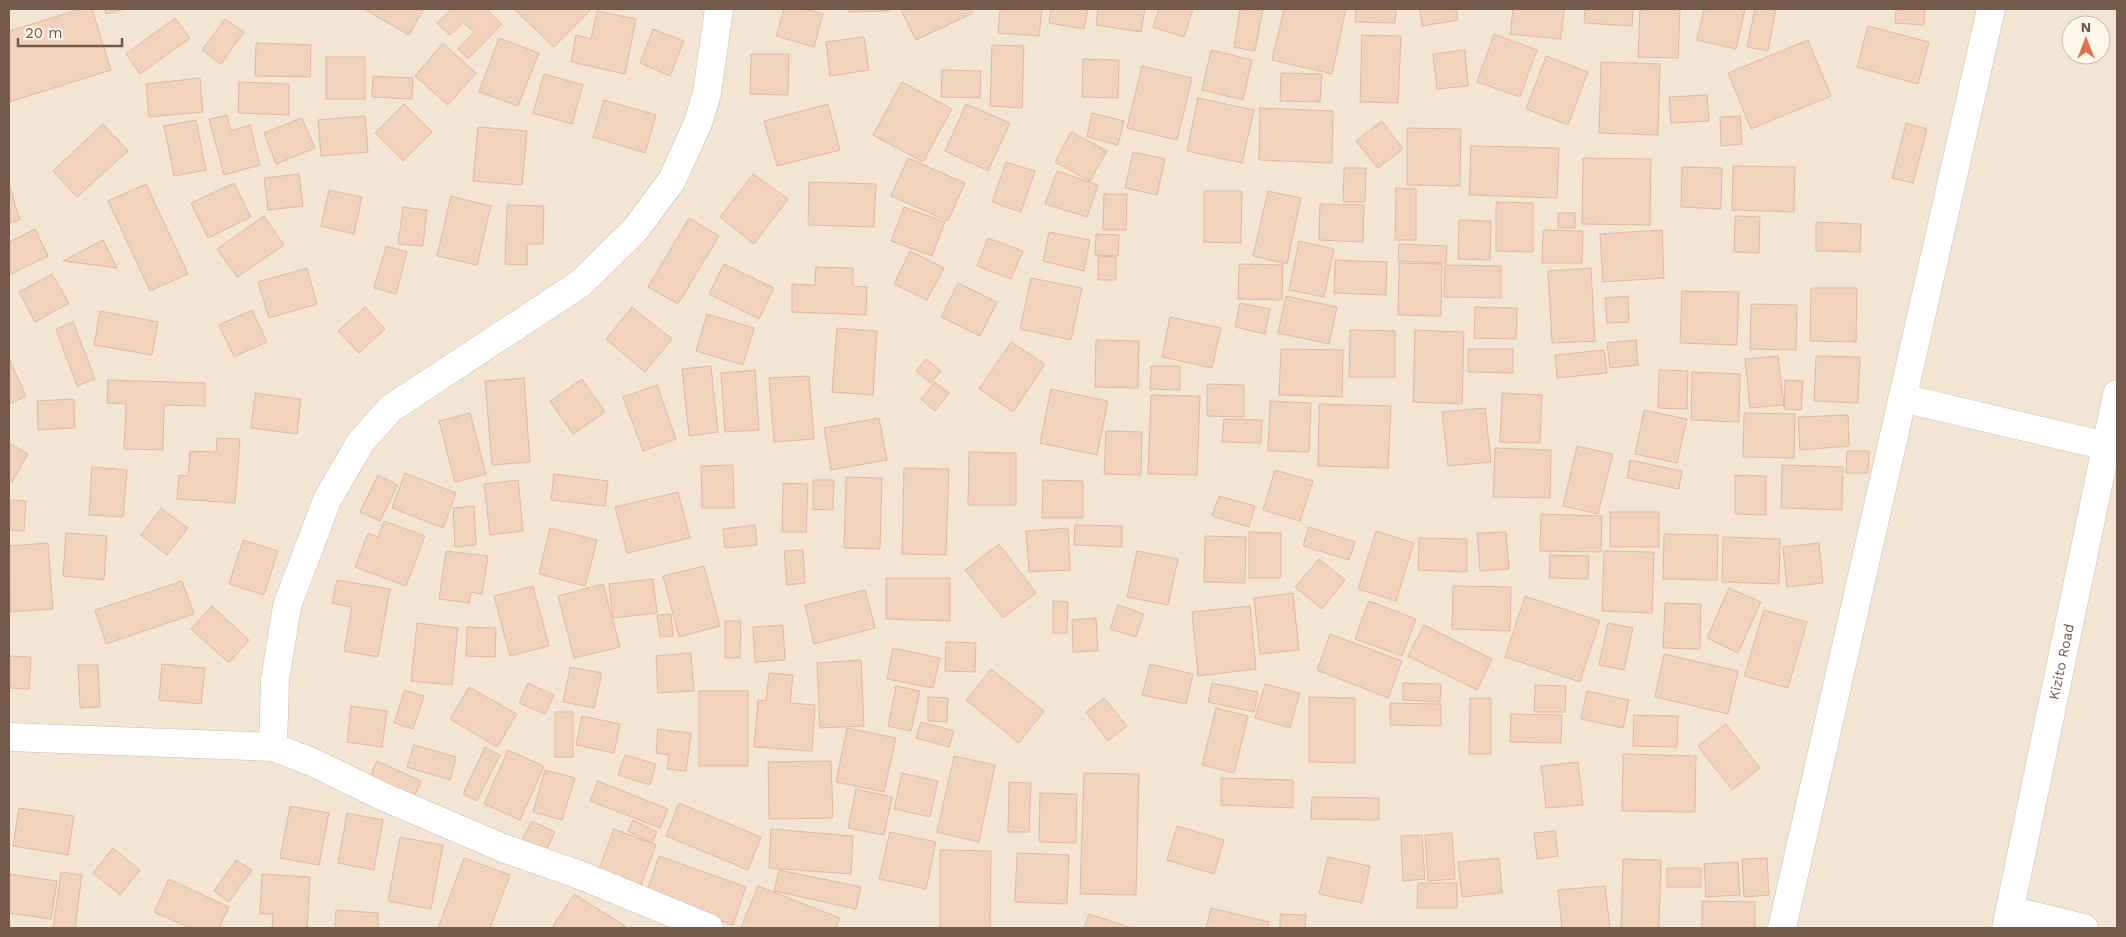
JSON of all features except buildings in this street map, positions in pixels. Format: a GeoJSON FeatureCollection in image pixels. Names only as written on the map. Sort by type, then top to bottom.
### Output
{"type":"FeatureCollection","features":[{"type":"Feature","properties":{"kind":"street"},"geometry":{"type":"LineString","coordinates":[[273,747],[276,680],[287,606],[327,500],[360,443],[390,410],[581,283],[634,230],[672,180],[698,123],[707,93],[719,9]]}},
{"type":"Feature","properties":{"kind":"street"},"geometry":{"type":"LineString","coordinates":[[1782,928],[1990,9]]}},
{"type":"Feature","properties":{"kind":"street","name":"Kizito Road"},"geometry":{"type":"LineString","coordinates":[[2008,919],[2117,394]]}},
{"type":"Feature","properties":{"kind":"street"},"geometry":{"type":"LineString","coordinates":[[1902,398],[2106,446]]}},
{"type":"Feature","properties":{"kind":"street"},"geometry":{"type":"LineString","coordinates":[[9,737],[273,747],[312,762],[384,797],[503,848],[580,875],[709,928]]}},
{"type":"Feature","properties":{"kind":"street"},"geometry":{"type":"LineString","coordinates":[[2008,919],[2084,928]]}},
{"type":"Feature","properties":{"kind":"shaded area"},"geometry":{"type":"Polygon","coordinates":[[[9,9],[2117,9],[2117,928],[9,928],[9,9]]]}}]}
